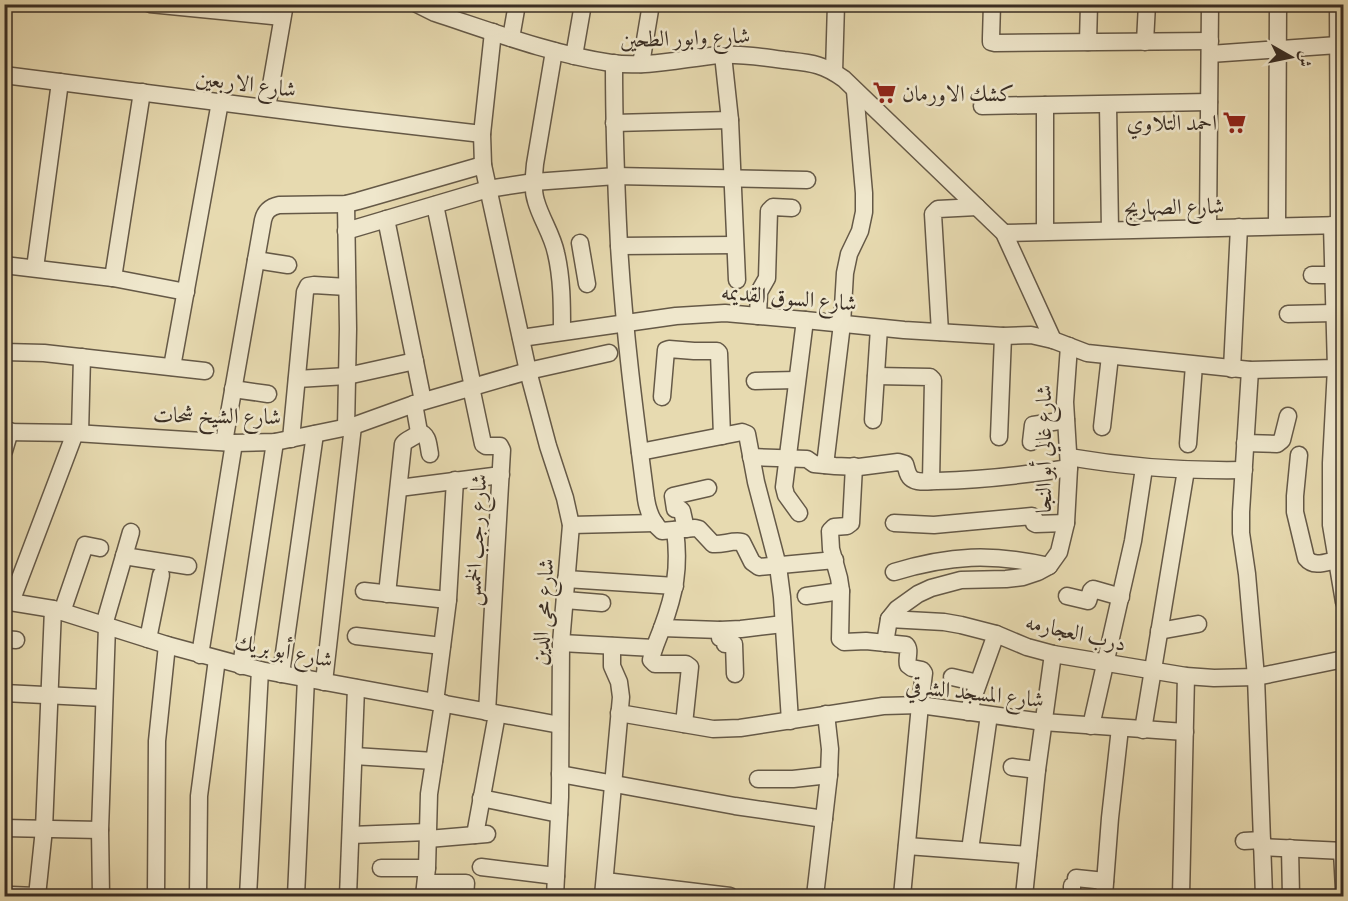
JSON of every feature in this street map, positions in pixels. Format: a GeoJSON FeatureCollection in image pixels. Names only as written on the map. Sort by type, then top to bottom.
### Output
{"type":"FeatureCollection","features":[{"type":"Feature","properties":{"kind":"street"},"geometry":{"type":"LineString","coordinates":[[150,4],[283,11],[267,108]]}},
{"type":"Feature","properties":{"kind":"street","name":"شارع وابور الطحين"},"geometry":{"type":"LineString","coordinates":[[417,4],[436,9],[510,38],[574,56],[614,63],[641,64],[723,55],[754,56],[821,65],[834,72],[855,91],[1004,233]]}},
{"type":"Feature","properties":{"kind":"street"},"geometry":{"type":"LineString","coordinates":[[510,38],[517,4]]}},
{"type":"Feature","properties":{"kind":"street"},"geometry":{"type":"LineString","coordinates":[[574,56],[584,4]]}},
{"type":"Feature","properties":{"kind":"street"},"geometry":{"type":"LineString","coordinates":[[641,64],[651,4]]}},
{"type":"Feature","properties":{"kind":"street"},"geometry":{"type":"LineString","coordinates":[[834,72],[836,4]]}},
{"type":"Feature","properties":{"kind":"street"},"geometry":{"type":"LineString","coordinates":[[992,4],[992,42],[995,43],[1146,42],[1277,50],[1338,45]]}},
{"type":"Feature","properties":{"kind":"street"},"geometry":{"type":"LineString","coordinates":[[1088,42],[1089,4]]}},
{"type":"Feature","properties":{"kind":"street"},"geometry":{"type":"LineString","coordinates":[[1146,42],[1147,4]]}},
{"type":"Feature","properties":{"kind":"street"},"geometry":{"type":"LineString","coordinates":[[1208,228],[1210,4]]}},
{"type":"Feature","properties":{"kind":"street"},"geometry":{"type":"LineString","coordinates":[[1277,226],[1278,5],[1291,4]]}},
{"type":"Feature","properties":{"kind":"street"},"geometry":{"type":"LineString","coordinates":[[1338,4],[1338,225],[1333,275],[1340,367],[1331,525],[1344,602]]}},
{"type":"Feature","properties":{"kind":"street","name":"شارع محى الدين"},"geometry":{"type":"LineString","coordinates":[[493,32],[482,134],[483,165],[528,371],[571,525],[561,643],[560,774],[555,897]]}},
{"type":"Feature","properties":{"kind":"street"},"geometry":{"type":"LineString","coordinates":[[554,51],[534,182],[535,200],[556,252],[562,300],[562,331]]}},
{"type":"Feature","properties":{"kind":"street"},"geometry":{"type":"LineString","coordinates":[[723,55],[730,120],[737,280]]}},
{"type":"Feature","properties":{"kind":"street"},"geometry":{"type":"LineString","coordinates":[[614,63],[619,246],[625,323],[648,508],[655,523],[662,531],[695,528],[699,529],[713,544],[742,542],[756,566],[835,560]]}},
{"type":"Feature","properties":{"kind":"street","name":"شارع الاربعين"},"geometry":{"type":"LineString","coordinates":[[4,75],[482,134]]}},
{"type":"Feature","properties":{"kind":"street"},"geometry":{"type":"LineString","coordinates":[[35,268],[60,82]]}},
{"type":"Feature","properties":{"kind":"street"},"geometry":{"type":"LineString","coordinates":[[825,465],[842,324],[846,263],[860,231],[864,212],[855,91]]}},
{"type":"Feature","properties":{"kind":"street"},"geometry":{"type":"LineString","coordinates":[[113,278],[142,92]]}},
{"type":"Feature","properties":{"kind":"street"},"geometry":{"type":"LineString","coordinates":[[172,367],[220,102]]}},
{"type":"Feature","properties":{"kind":"street"},"geometry":{"type":"LineString","coordinates":[[982,106],[1209,102]]}},
{"type":"Feature","properties":{"kind":"street"},"geometry":{"type":"LineString","coordinates":[[1045,105],[1045,231]]}},
{"type":"Feature","properties":{"kind":"street"},"geometry":{"type":"LineString","coordinates":[[1108,105],[1110,230]]}},
{"type":"Feature","properties":{"kind":"street"},"geometry":{"type":"LineString","coordinates":[[614,123],[730,120]]}},
{"type":"Feature","properties":{"kind":"street"},"geometry":{"type":"LineString","coordinates":[[200,655],[229,442],[233,389],[265,214],[273,207],[346,204],[483,165]]}},
{"type":"Feature","properties":{"kind":"street"},"geometry":{"type":"LineString","coordinates":[[346,231],[488,189],[534,182],[616,177],[807,180]]}},
{"type":"Feature","properties":{"kind":"street"},"geometry":{"type":"LineString","coordinates":[[324,682],[349,427],[346,204]]}},
{"type":"Feature","properties":{"kind":"street"},"geometry":{"type":"LineString","coordinates":[[435,205],[472,387]]}},
{"type":"Feature","properties":{"kind":"street"},"geometry":{"type":"LineString","coordinates":[[758,316],[759,292],[767,278],[769,211],[773,207],[792,208]]}},
{"type":"Feature","properties":{"kind":"street"},"geometry":{"type":"LineString","coordinates":[[940,332],[933,214],[936,210],[941,209],[978,207]]}},
{"type":"Feature","properties":{"kind":"street"},"geometry":{"type":"LineString","coordinates":[[386,219],[415,361],[419,432],[404,444],[387,594]]}},
{"type":"Feature","properties":{"kind":"street","name":"شارع الصهاريج"},"geometry":{"type":"LineString","coordinates":[[1004,233],[1338,225]]}},
{"type":"Feature","properties":{"kind":"street"},"geometry":{"type":"LineString","coordinates":[[1232,369],[1239,227]]}},
{"type":"Feature","properties":{"kind":"street"},"geometry":{"type":"LineString","coordinates":[[1004,233],[1061,343]]}},
{"type":"Feature","properties":{"kind":"street"},"geometry":{"type":"LineString","coordinates":[[580,243],[587,284]]}},
{"type":"Feature","properties":{"kind":"street"},"geometry":{"type":"LineString","coordinates":[[619,246],[735,245]]}},
{"type":"Feature","properties":{"kind":"street"},"geometry":{"type":"LineString","coordinates":[[256,261],[288,265]]}},
{"type":"Feature","properties":{"kind":"street"},"geometry":{"type":"LineString","coordinates":[[559,268],[584,263]]}},
{"type":"Feature","properties":{"kind":"street"},"geometry":{"type":"LineString","coordinates":[[4,265],[113,278],[186,291]]}},
{"type":"Feature","properties":{"kind":"street"},"geometry":{"type":"LineString","coordinates":[[1312,275],[1333,275]]}},
{"type":"Feature","properties":{"kind":"street"},"geometry":{"type":"LineString","coordinates":[[241,666],[283,440],[297,379],[305,292],[308,286],[314,285],[347,287]]}},
{"type":"Feature","properties":{"kind":"street","name":"شارع السوق القديمه"},"geometry":{"type":"LineString","coordinates":[[521,338],[708,313],[879,328],[1003,336],[1031,335],[1087,353],[1110,357],[1232,369],[1340,367]]}},
{"type":"Feature","properties":{"kind":"street"},"geometry":{"type":"LineString","coordinates":[[1288,314],[1337,318]]}},
{"type":"Feature","properties":{"kind":"street"},"geometry":{"type":"LineString","coordinates":[[800,513],[784,491],[805,320]]}},
{"type":"Feature","properties":{"kind":"street"},"geometry":{"type":"LineString","coordinates":[[873,420],[879,328]]}},
{"type":"Feature","properties":{"kind":"street"},"geometry":{"type":"LineString","coordinates":[[999,437],[1003,336]]}},
{"type":"Feature","properties":{"kind":"street","name":"شارع غالي أبو النجا"},"geometry":{"type":"LineString","coordinates":[[1049,566],[1059,552],[1066,523],[1069,463],[1066,374],[1061,343]]}},
{"type":"Feature","properties":{"kind":"street"},"geometry":{"type":"LineString","coordinates":[[662,397],[666,350],[717,351],[722,436]]}},
{"type":"Feature","properties":{"kind":"street"},"geometry":{"type":"LineString","coordinates":[[4,352],[44,353],[205,371]]}},
{"type":"Feature","properties":{"kind":"street","name":"شارع الشيخ شحات"},"geometry":{"type":"LineString","coordinates":[[7,432],[78,433],[229,442],[283,440],[349,427],[418,403],[528,371],[609,353]]}},
{"type":"Feature","properties":{"kind":"street"},"geometry":{"type":"LineString","coordinates":[[8,601],[78,433],[82,357]]}},
{"type":"Feature","properties":{"kind":"street"},"geometry":{"type":"LineString","coordinates":[[1102,427],[1110,357]]}},
{"type":"Feature","properties":{"kind":"street"},"geometry":{"type":"LineString","coordinates":[[297,379],[347,376],[415,361]]}},
{"type":"Feature","properties":{"kind":"street"},"geometry":{"type":"LineString","coordinates":[[1188,444],[1194,365]]}},
{"type":"Feature","properties":{"kind":"street"},"geometry":{"type":"LineString","coordinates":[[1250,370],[1241,533],[1256,677],[1264,897]]}},
{"type":"Feature","properties":{"kind":"street"},"geometry":{"type":"LineString","coordinates":[[876,376],[930,377],[933,380],[931,481]]}},
{"type":"Feature","properties":{"kind":"street"},"geometry":{"type":"LineString","coordinates":[[755,381],[797,380]]}},
{"type":"Feature","properties":{"kind":"street","name":"شارع رجب الخمس"},"geometry":{"type":"LineString","coordinates":[[428,835],[481,834],[481,798],[492,713],[502,447],[483,444],[472,387]]}},
{"type":"Feature","properties":{"kind":"street"},"geometry":{"type":"LineString","coordinates":[[233,389],[268,394]]}},
{"type":"Feature","properties":{"kind":"street"},"geometry":{"type":"LineString","coordinates":[[1245,443],[1280,443],[1288,416]]}},
{"type":"Feature","properties":{"kind":"street"},"geometry":{"type":"LineString","coordinates":[[1030,442],[1033,425],[1066,420]]}},
{"type":"Feature","properties":{"kind":"street"},"geometry":{"type":"LineString","coordinates":[[4,452],[7,432]]}},
{"type":"Feature","properties":{"kind":"street"},"geometry":{"type":"LineString","coordinates":[[419,432],[424,433],[427,437],[430,454]]}},
{"type":"Feature","properties":{"kind":"street"},"geometry":{"type":"LineString","coordinates":[[640,452],[722,436],[746,433],[748,436],[763,510],[778,566],[790,721]]}},
{"type":"Feature","properties":{"kind":"street"},"geometry":{"type":"LineString","coordinates":[[281,674],[315,434]]}},
{"type":"Feature","properties":{"kind":"street"},"geometry":{"type":"LineString","coordinates":[[1299,455],[1295,512],[1306,558],[1317,564],[1336,560]]}},
{"type":"Feature","properties":{"kind":"street"},"geometry":{"type":"LineString","coordinates":[[752,457],[807,459],[813,463],[825,465],[902,463],[905,464],[908,474],[914,480],[931,481],[1011,477],[1069,463],[1186,470],[1244,470]]}},
{"type":"Feature","properties":{"kind":"street"},"geometry":{"type":"LineString","coordinates":[[854,466],[852,523],[847,526],[834,527],[830,531],[831,549],[840,578],[840,636],[843,642],[906,645],[909,647],[908,665],[924,672],[902,897]]}},
{"type":"Feature","properties":{"kind":"street"},"geometry":{"type":"LineString","coordinates":[[1091,726],[1133,541],[1144,468]]}},
{"type":"Feature","properties":{"kind":"street"},"geometry":{"type":"LineString","coordinates":[[1143,730],[1186,470]]}},
{"type":"Feature","properties":{"kind":"street"},"geometry":{"type":"LineString","coordinates":[[399,488],[501,475]]}},
{"type":"Feature","properties":{"kind":"street"},"geometry":{"type":"LineString","coordinates":[[426,882],[429,794],[434,762],[442,646],[448,600],[456,480]]}},
{"type":"Feature","properties":{"kind":"street"},"geometry":{"type":"LineString","coordinates":[[684,724],[690,667],[686,664],[655,664],[653,655],[675,586],[678,568],[677,549],[682,511],[675,509],[673,496],[708,488]]}},
{"type":"Feature","properties":{"kind":"street"},"geometry":{"type":"LineString","coordinates":[[894,524],[934,525],[1032,516],[1036,524],[1066,523]]}},
{"type":"Feature","properties":{"kind":"street"},"geometry":{"type":"LineString","coordinates":[[571,525],[655,523]]}},
{"type":"Feature","properties":{"kind":"street"},"geometry":{"type":"LineString","coordinates":[[101,897],[100,830],[105,625],[131,532]]}},
{"type":"Feature","properties":{"kind":"street"},"geometry":{"type":"LineString","coordinates":[[11,895],[37,896],[44,829],[49,695],[58,611],[85,545],[100,548]]}},
{"type":"Feature","properties":{"kind":"street"},"geometry":{"type":"LineString","coordinates":[[124,556],[188,566]]}},
{"type":"Feature","properties":{"kind":"street"},"geometry":{"type":"LineString","coordinates":[[894,572],[928,563],[971,557],[1006,558],[1049,566]]}},
{"type":"Feature","properties":{"kind":"street"},"geometry":{"type":"LineString","coordinates":[[885,643],[889,619],[897,609],[908,600],[931,588],[961,580],[1023,577],[1049,566]]}},
{"type":"Feature","properties":{"kind":"street"},"geometry":{"type":"LineString","coordinates":[[148,639],[161,575]]}},
{"type":"Feature","properties":{"kind":"street"},"geometry":{"type":"LineString","coordinates":[[566,579],[675,586]]}},
{"type":"Feature","properties":{"kind":"street"},"geometry":{"type":"LineString","coordinates":[[1067,596],[1087,601],[1091,591],[1094,590],[1121,597]]}},
{"type":"Feature","properties":{"kind":"street"},"geometry":{"type":"LineString","coordinates":[[364,591],[448,600]]}},
{"type":"Feature","properties":{"kind":"street"},"geometry":{"type":"LineString","coordinates":[[806,596],[841,591]]}},
{"type":"Feature","properties":{"kind":"street"},"geometry":{"type":"LineString","coordinates":[[564,600],[602,603]]}},
{"type":"Feature","properties":{"kind":"street","name":"شارع أبو بريك"},"geometry":{"type":"LineString","coordinates":[[8,601],[58,611],[241,666],[560,725]]}},
{"type":"Feature","properties":{"kind":"street","name":"درب العجارمه"},"geometry":{"type":"LineString","coordinates":[[889,619],[944,622],[996,634],[1027,647],[1053,654],[1186,676],[1256,677],[1344,659]]}},
{"type":"Feature","properties":{"kind":"street"},"geometry":{"type":"LineString","coordinates":[[662,628],[720,630],[783,624]]}},
{"type":"Feature","properties":{"kind":"street"},"geometry":{"type":"LineString","coordinates":[[1159,631],[1198,624]]}},
{"type":"Feature","properties":{"kind":"street"},"geometry":{"type":"LineString","coordinates":[[720,630],[720,638],[725,639],[725,644],[733,644],[735,674]]}},
{"type":"Feature","properties":{"kind":"street"},"geometry":{"type":"LineString","coordinates":[[968,712],[996,634]]}},
{"type":"Feature","properties":{"kind":"street"},"geometry":{"type":"LineString","coordinates":[[356,636],[442,646]]}},
{"type":"Feature","properties":{"kind":"street"},"geometry":{"type":"LineString","coordinates":[[561,643],[612,646],[653,655]]}},
{"type":"Feature","properties":{"kind":"street"},"geometry":{"type":"LineString","coordinates":[[156,897],[156,741],[167,645]]}},
{"type":"Feature","properties":{"kind":"street"},"geometry":{"type":"LineString","coordinates":[[612,646],[612,666],[621,688],[604,889],[720,896]]}},
{"type":"Feature","properties":{"kind":"street"},"geometry":{"type":"LineString","coordinates":[[1024,897],[1042,722],[1053,654]]}},
{"type":"Feature","properties":{"kind":"street"},"geometry":{"type":"LineString","coordinates":[[198,897],[199,796],[217,659]]}},
{"type":"Feature","properties":{"kind":"street"},"geometry":{"type":"LineString","coordinates":[[248,897],[260,670]]}},
{"type":"Feature","properties":{"kind":"street"},"geometry":{"type":"LineString","coordinates":[[1182,897],[1186,676]]}},
{"type":"Feature","properties":{"kind":"street"},"geometry":{"type":"LineString","coordinates":[[952,677],[978,683]]}},
{"type":"Feature","properties":{"kind":"street"},"geometry":{"type":"LineString","coordinates":[[296,897],[306,678]]}},
{"type":"Feature","properties":{"kind":"street"},"geometry":{"type":"LineString","coordinates":[[348,897],[356,688]]}},
{"type":"Feature","properties":{"kind":"street"},"geometry":{"type":"LineString","coordinates":[[4,693],[104,698]]}},
{"type":"Feature","properties":{"kind":"street","name":"شارع المسجد الشرقي"},"geometry":{"type":"LineString","coordinates":[[619,713],[720,729],[790,721],[883,705],[920,705],[1042,722],[1185,732]]}},
{"type":"Feature","properties":{"kind":"street"},"geometry":{"type":"LineString","coordinates":[[815,897],[829,775],[830,749],[826,714]]}},
{"type":"Feature","properties":{"kind":"street"},"geometry":{"type":"LineString","coordinates":[[970,850],[989,715]]}},
{"type":"Feature","properties":{"kind":"street"},"geometry":{"type":"LineString","coordinates":[[1073,887],[1105,889],[1120,728]]}},
{"type":"Feature","properties":{"kind":"street"},"geometry":{"type":"LineString","coordinates":[[354,756],[434,762]]}},
{"type":"Feature","properties":{"kind":"street"},"geometry":{"type":"LineString","coordinates":[[1012,767],[1037,770]]}},
{"type":"Feature","properties":{"kind":"street"},"geometry":{"type":"LineString","coordinates":[[560,774],[735,806],[824,819]]}},
{"type":"Feature","properties":{"kind":"street"},"geometry":{"type":"LineString","coordinates":[[758,779],[794,779],[829,775]]}},
{"type":"Feature","properties":{"kind":"street"},"geometry":{"type":"LineString","coordinates":[[481,798],[559,814]]}},
{"type":"Feature","properties":{"kind":"street"},"geometry":{"type":"LineString","coordinates":[[4,828],[100,830]]}},
{"type":"Feature","properties":{"kind":"street"},"geometry":{"type":"LineString","coordinates":[[351,835],[428,835]]}},
{"type":"Feature","properties":{"kind":"street"},"geometry":{"type":"LineString","coordinates":[[1244,841],[1290,848],[1343,851],[1344,890]]}},
{"type":"Feature","properties":{"kind":"street"},"geometry":{"type":"LineString","coordinates":[[907,846],[1028,855]]}},
{"type":"Feature","properties":{"kind":"street"},"geometry":{"type":"LineString","coordinates":[[1290,848],[1291,897]]}},
{"type":"Feature","properties":{"kind":"street"},"geometry":{"type":"LineString","coordinates":[[381,868],[426,882],[473,882],[556,876]]}},
{"type":"Feature","properties":{"kind":"place","name":"كشك الاورمان"},"geometry":{"type":"Point","coordinates":[884,93]}},
{"type":"Feature","properties":{"kind":"place","name":"احمد التلاوي"},"geometry":{"type":"Point","coordinates":[1235,122]}}]}
